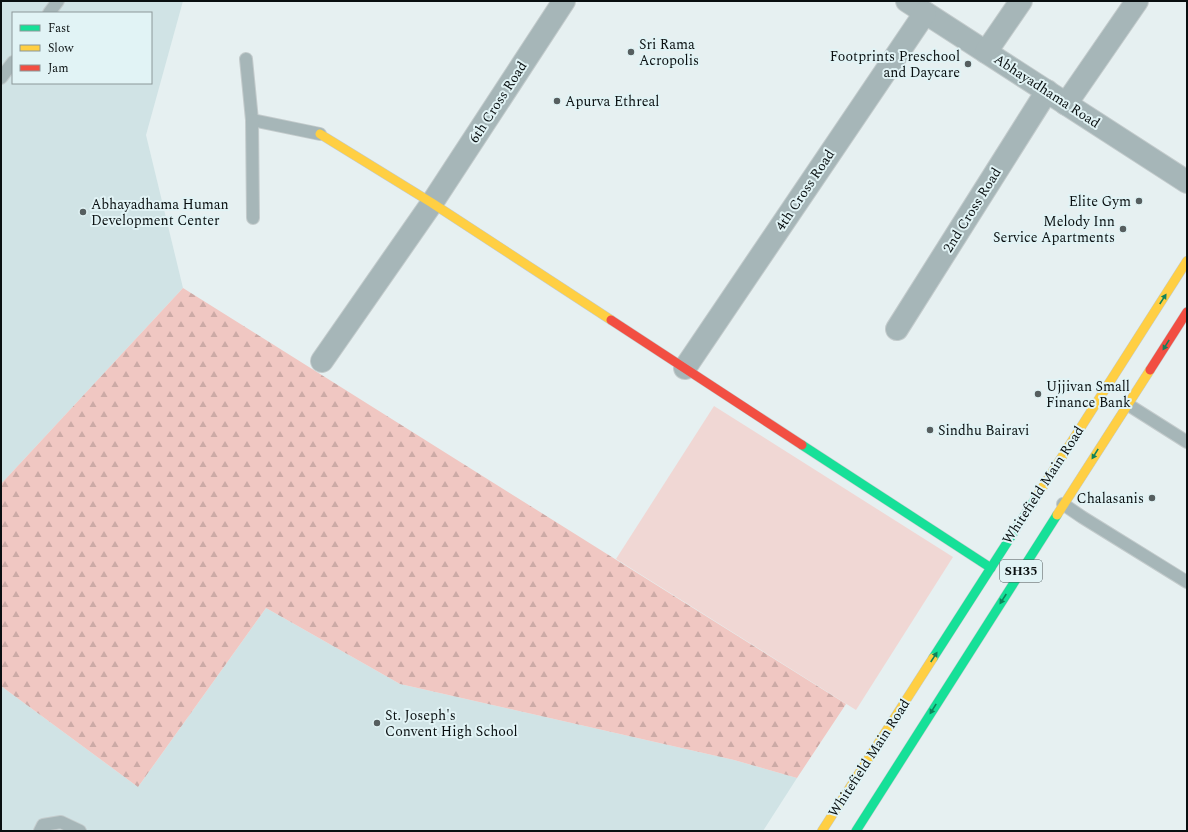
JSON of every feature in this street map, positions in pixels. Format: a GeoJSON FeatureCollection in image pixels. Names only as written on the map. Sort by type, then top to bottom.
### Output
{"type":"FeatureCollection","features":[{"type":"Feature","properties":{"kind":"main road"},"geometry":{"type":"LineString","coordinates":[[320,134],[432,203],[991,568]]}},
{"type":"Feature","properties":{"kind":"main road","name":"Whitefield Main Road"},"geometry":{"type":"LineString","coordinates":[[822,831],[1187,261]]}},
{"type":"Feature","properties":{"kind":"main road","name":"Whitefield Main Road"},"geometry":{"type":"LineString","coordinates":[[856,831],[1063,504],[1187,312]]}},
{"type":"Feature","properties":{"kind":"street","name":"6th Cross Road"},"geometry":{"type":"LineString","coordinates":[[322,362],[432,203],[564,1]]}},
{"type":"Feature","properties":{"kind":"street","name":"Abhayadhama Road"},"geometry":{"type":"LineString","coordinates":[[907,1],[1187,182]]}},
{"type":"Feature","properties":{"kind":"street"},"geometry":{"type":"LineString","coordinates":[[986,52],[1021,1]]}},
{"type":"Feature","properties":{"kind":"street"},"geometry":{"type":"LineString","coordinates":[[1066,104],[1137,1]]}},
{"type":"Feature","properties":{"kind":"street","name":"4th Cross Road"},"geometry":{"type":"LineString","coordinates":[[686,368],[925,13]]}},
{"type":"Feature","properties":{"kind":"street","name":"2nd Cross Road"},"geometry":{"type":"LineString","coordinates":[[897,329],[1047,91]]}},
{"type":"Feature","properties":{"kind":"lane"},"geometry":{"type":"LineString","coordinates":[[50,12],[58,1]]}},
{"type":"Feature","properties":{"kind":"lane"},"geometry":{"type":"LineString","coordinates":[[246,59],[252,120],[253,218]]}},
{"type":"Feature","properties":{"kind":"lane"},"geometry":{"type":"LineString","coordinates":[[1,78],[12,63]]}},
{"type":"Feature","properties":{"kind":"lane"},"geometry":{"type":"LineString","coordinates":[[252,120],[320,134]]}},
{"type":"Feature","properties":{"kind":"lane"},"geometry":{"type":"LineString","coordinates":[[1127,404],[1187,442]]}},
{"type":"Feature","properties":{"kind":"lane"},"geometry":{"type":"LineString","coordinates":[[1063,504],[1187,582]]}},
{"type":"Feature","properties":{"kind":"lane"},"geometry":{"type":"LineString","coordinates":[[40,831],[44,826],[61,822],[80,831]]}},
{"type":"Feature","properties":{"kind":"shaded area","name":"Abhayadhama Human Development Center"},"geometry":{"type":"Polygon","coordinates":[[[1,1],[183,1],[146,135],[183,288],[1,484],[1,1]]]}},
{"type":"Feature","properties":{"kind":"shaded area"},"geometry":{"type":"Polygon","coordinates":[[[714,406],[953,557],[856,710],[616,559],[714,406]]]}},
{"type":"Feature","properties":{"kind":"shaded area","name":"St. Joseph's Convent High School"},"geometry":{"type":"Polygon","coordinates":[[[266,608],[400,684],[734,760],[797,778],[763,831],[1,831],[1,686],[138,787],[266,608]]]}},
{"type":"Feature","properties":{"kind":"green space"},"geometry":{"type":"Polygon","coordinates":[[[183,288],[846,704],[797,778],[734,760],[400,684],[266,608],[138,787],[1,686],[1,484],[183,288]]]}},
{"type":"Feature","properties":{"kind":"traffic: fast"},"geometry":{"type":"LineString","coordinates":[[802,445],[991,568]]}},
{"type":"Feature","properties":{"kind":"traffic: fast"},"geometry":{"type":"LineString","coordinates":[[933,658],[1037,496]]}},
{"type":"Feature","properties":{"kind":"traffic: fast"},"geometry":{"type":"LineString","coordinates":[[856,831],[1057,515]]}},
{"type":"Feature","properties":{"kind":"traffic: slow"},"geometry":{"type":"LineString","coordinates":[[320,134],[432,203],[611,320]]}},
{"type":"Feature","properties":{"kind":"traffic: slow"},"geometry":{"type":"LineString","coordinates":[[1037,496],[1187,261]]}},
{"type":"Feature","properties":{"kind":"traffic: slow"},"geometry":{"type":"LineString","coordinates":[[1057,515],[1150,370]]}},
{"type":"Feature","properties":{"kind":"traffic: slow"},"geometry":{"type":"LineString","coordinates":[[822,831],[933,658]]}},
{"type":"Feature","properties":{"kind":"traffic: jam"},"geometry":{"type":"LineString","coordinates":[[1150,370],[1187,312]]}},
{"type":"Feature","properties":{"kind":"traffic: jam"},"geometry":{"type":"LineString","coordinates":[[611,320],[802,445]]}},
{"type":"Feature","properties":{"kind":"place","name":"Sri Rama Acropolis"},"geometry":{"type":"Point","coordinates":[631,52]}},
{"type":"Feature","properties":{"kind":"place","name":"Footprints Preschool and Daycare"},"geometry":{"type":"Point","coordinates":[968,64]}},
{"type":"Feature","properties":{"kind":"place","name":"Apurva Ethreal"},"geometry":{"type":"Point","coordinates":[557,101]}},
{"type":"Feature","properties":{"kind":"place","name":"Elite Gym"},"geometry":{"type":"Point","coordinates":[1139,201]}},
{"type":"Feature","properties":{"kind":"place","name":"Abhayadhama Human Development Center"},"geometry":{"type":"Point","coordinates":[83,212]}},
{"type":"Feature","properties":{"kind":"place","name":"Melody Inn Service Apartments"},"geometry":{"type":"Point","coordinates":[1123,229]}},
{"type":"Feature","properties":{"kind":"place","name":"Ujjivan Small Finance Bank"},"geometry":{"type":"Point","coordinates":[1038,394]}},
{"type":"Feature","properties":{"kind":"place","name":"Sindhu Bairavi"},"geometry":{"type":"Point","coordinates":[930,430]}},
{"type":"Feature","properties":{"kind":"place","name":"Chalasanis"},"geometry":{"type":"Point","coordinates":[1152,498]}},
{"type":"Feature","properties":{"kind":"place","name":"St. Joseph's Convent High School"},"geometry":{"type":"Point","coordinates":[377,723]}}]}
